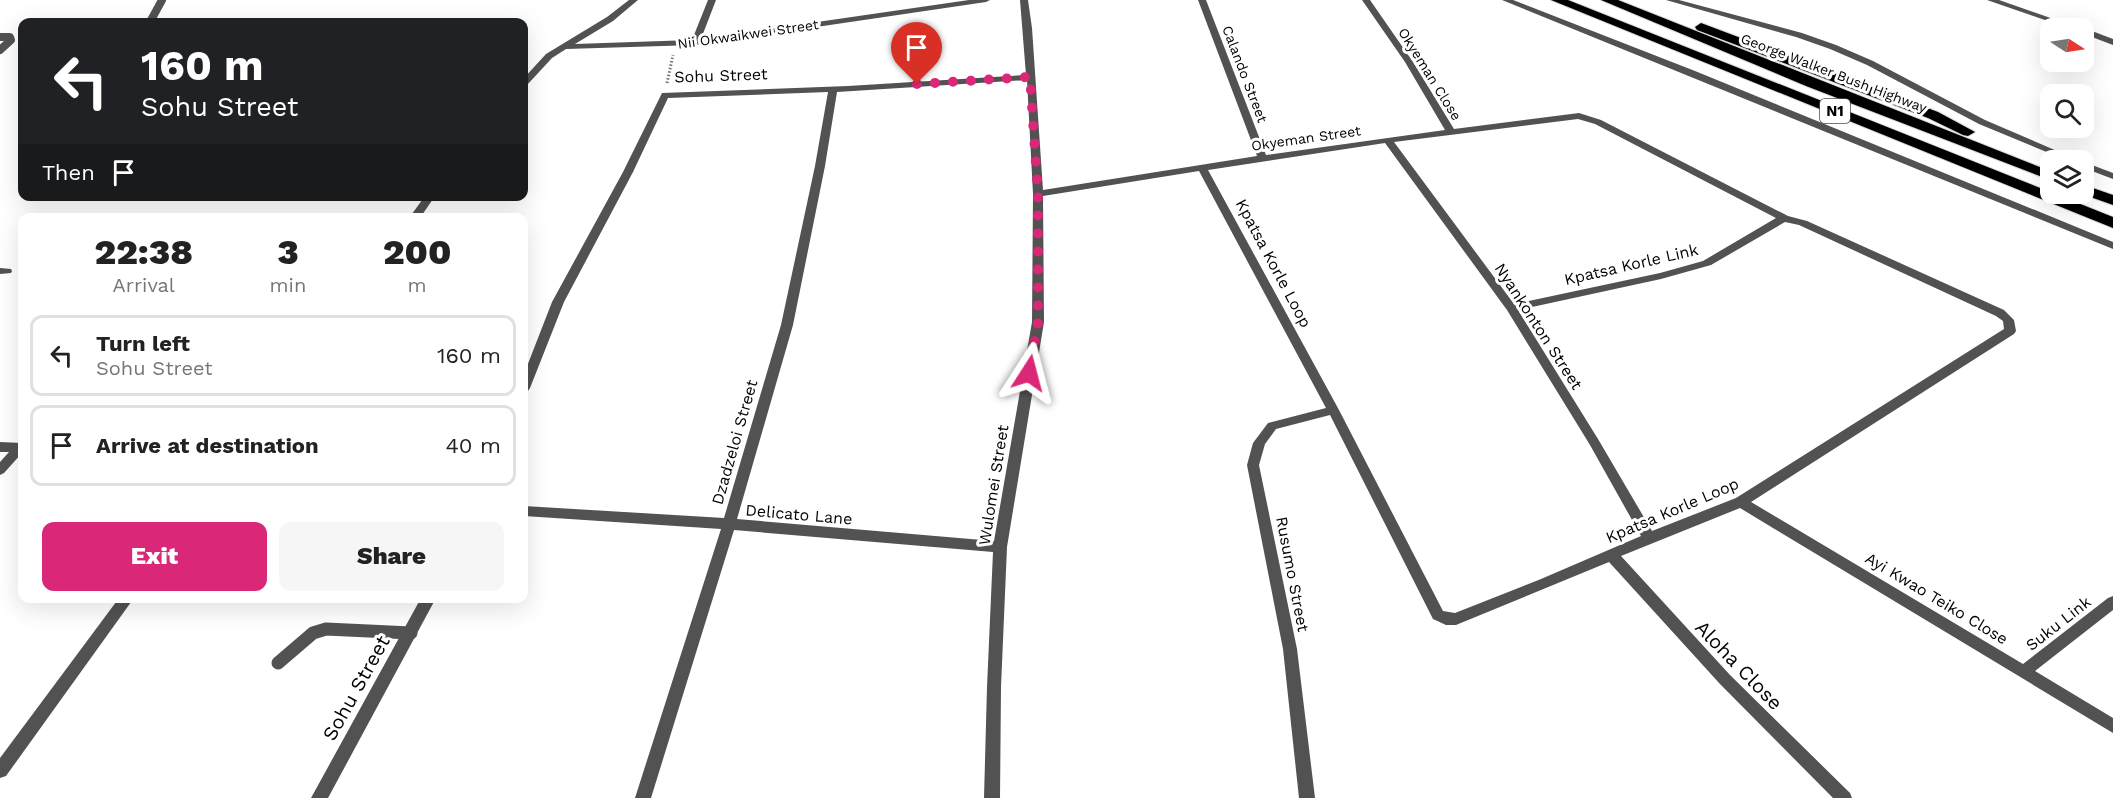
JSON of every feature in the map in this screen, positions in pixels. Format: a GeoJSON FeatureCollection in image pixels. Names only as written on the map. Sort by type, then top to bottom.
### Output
{"type":"FeatureCollection","features":[{"type":"Feature","properties":{"kind":"highway","name":"N1"},"geometry":{"type":"LineString","coordinates":[[1557,0],[2113,222]]}},
{"type":"Feature","properties":{"kind":"highway","name":"George Walker Bush Highway"},"geometry":{"type":"LineString","coordinates":[[1607,0],[1811,83],[2040,170]]}},
{"type":"Feature","properties":{"kind":"highway"},"geometry":{"type":"LineString","coordinates":[[1612,0],[1714,30],[1933,115],[2040,169]]}},
{"type":"Feature","properties":{"kind":"highway"},"geometry":{"type":"LineString","coordinates":[[2094,193],[2113,200]]}},
{"type":"Feature","properties":{"kind":"street"},"geometry":{"type":"LineString","coordinates":[[528,79],[549,56],[610,19],[634,0]]}},
{"type":"Feature","properties":{"kind":"street"},"geometry":{"type":"LineString","coordinates":[[695,42],[712,0]]}},
{"type":"Feature","properties":{"kind":"street","name":"Nii Okwaikwei Street"},"geometry":{"type":"LineString","coordinates":[[562,47],[695,42],[986,0]]}},
{"type":"Feature","properties":{"kind":"street","name":"Wulomei Street"},"geometry":{"type":"LineString","coordinates":[[992,798],[993,687],[1000,547],[1038,322],[1038,194],[1024,0]]}},
{"type":"Feature","properties":{"kind":"street","name":"Calando Street"},"geometry":{"type":"LineString","coordinates":[[1202,0],[1263,158]]}},
{"type":"Feature","properties":{"kind":"street","name":"Okyeman Close"},"geometry":{"type":"LineString","coordinates":[[1366,0],[1409,62],[1451,132]]}},
{"type":"Feature","properties":{"kind":"street"},"geometry":{"type":"LineString","coordinates":[[1506,0],[2113,246]]}},
{"type":"Feature","properties":{"kind":"street"},"geometry":{"type":"LineString","coordinates":[[1670,0],[1799,35],[1833,47],[1870,63],[1982,122],[2049,150]]}},
{"type":"Feature","properties":{"kind":"street"},"geometry":{"type":"LineString","coordinates":[[1990,0],[2045,18]]}},
{"type":"Feature","properties":{"kind":"street"},"geometry":{"type":"LineString","coordinates":[[2094,35],[2113,42]]}},
{"type":"Feature","properties":{"kind":"street","name":"Sohu Street"},"geometry":{"type":"LineString","coordinates":[[528,378],[558,303],[628,172],[665,95],[832,89],[1030,77]]}},
{"type":"Feature","properties":{"kind":"street","name":"Dzadzeloi Street"},"geometry":{"type":"LineString","coordinates":[[643,798],[729,524],[787,325],[832,89]]}},
{"type":"Feature","properties":{"kind":"street","name":"Okyeman Street"},"geometry":{"type":"LineString","coordinates":[[1038,194],[1263,158],[1579,116]]}},
{"type":"Feature","properties":{"kind":"street","name":"Kpatsa Korle Loop"},"geometry":{"type":"LineString","coordinates":[[1202,168],[1333,410],[1438,615],[1446,619],[1456,619],[1649,538],[1742,502],[2010,331],[2008,320],[2000,313],[1803,223],[1784,218],[1598,122],[1579,116]]}},
{"type":"Feature","properties":{"kind":"street","name":"Nyankonton Street"},"geometry":{"type":"LineString","coordinates":[[1388,141],[1511,308],[1594,442],[1649,538]]}},
{"type":"Feature","properties":{"kind":"street"},"geometry":{"type":"LineString","coordinates":[[2094,169],[2113,176]]}},
{"type":"Feature","properties":{"kind":"street","name":"Kpatsa Korle Link"},"geometry":{"type":"LineString","coordinates":[[1511,308],[1661,276],[1707,263],[1784,218]]}},
{"type":"Feature","properties":{"kind":"street","name":"Rusumo Street"},"geometry":{"type":"LineString","coordinates":[[1307,798],[1290,649],[1253,465],[1259,443],[1272,426],[1333,410]]}},
{"type":"Feature","properties":{"kind":"street"},"geometry":{"type":"LineString","coordinates":[[0,447],[18,448]]}},
{"type":"Feature","properties":{"kind":"street"},"geometry":{"type":"LineString","coordinates":[[0,470],[18,451]]}},
{"type":"Feature","properties":{"kind":"street","name":"Ayi Kwao Teiko Close"},"geometry":{"type":"LineString","coordinates":[[1742,502],[2113,726]]}},
{"type":"Feature","properties":{"kind":"street","name":"Delicato Lane"},"geometry":{"type":"LineString","coordinates":[[528,511],[729,524],[1000,547]]}},
{"type":"Feature","properties":{"kind":"street","name":"Aloha Close"},"geometry":{"type":"LineString","coordinates":[[1611,555],[1679,633],[1756,713],[1844,798]]}},
{"type":"Feature","properties":{"kind":"street","name":"Suku Link"},"geometry":{"type":"LineString","coordinates":[[2025,671],[2113,602]]}},
{"type":"Feature","properties":{"kind":"street"},"geometry":{"type":"LineString","coordinates":[[0,771],[123,603]]}},
{"type":"Feature","properties":{"kind":"street","name":"Sohu Street"},"geometry":{"type":"LineString","coordinates":[[319,798],[426,603]]}},
{"type":"Feature","properties":{"kind":"lane"},"geometry":{"type":"LineString","coordinates":[[152,18],[162,0]]}},
{"type":"Feature","properties":{"kind":"lane"},"geometry":{"type":"LineString","coordinates":[[0,37],[10,37],[11,40],[0,50]]}},
{"type":"Feature","properties":{"kind":"lane"},"geometry":{"type":"LineString","coordinates":[[278,663],[313,633],[326,629],[411,633]]}},
{"type":"Feature","properties":{"kind":"path"},"geometry":{"type":"LineString","coordinates":[[665,95],[675,44]]}},
{"type":"Feature","properties":{"kind":"route"},"geometry":{"type":"LineString","coordinates":[[917,84],[1030,77],[1038,194],[1038,322],[1029,373]]}}]}
